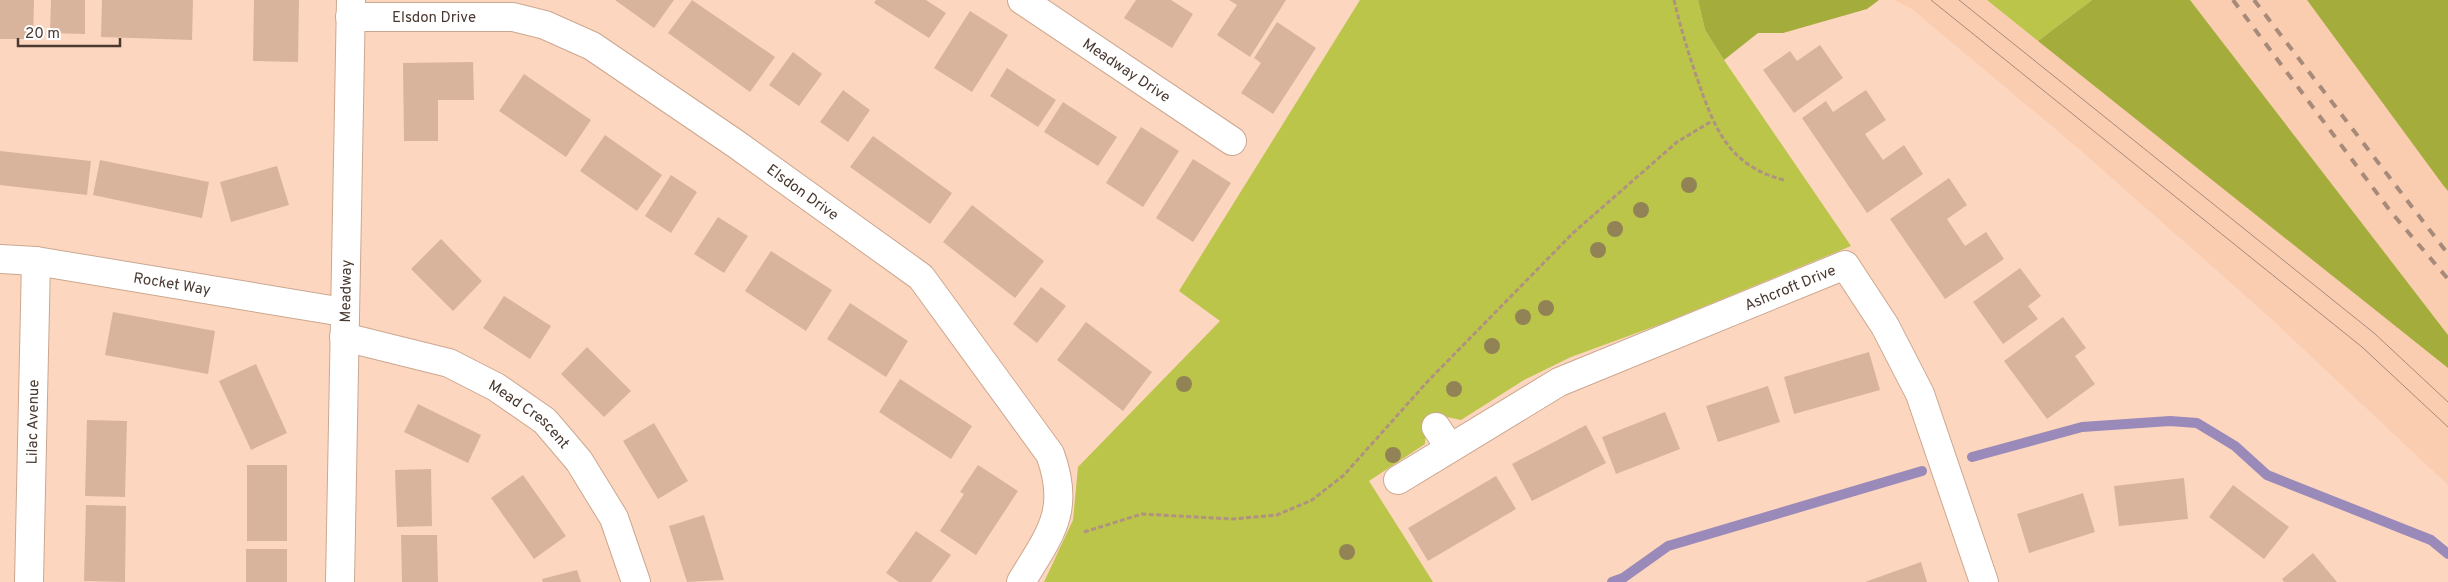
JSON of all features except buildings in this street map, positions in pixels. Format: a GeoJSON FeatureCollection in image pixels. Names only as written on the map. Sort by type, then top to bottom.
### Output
{"type":"FeatureCollection","features":[{"type":"Feature","properties":{"kind":"street","name":"Meadway Drive"},"geometry":{"type":"LineString","coordinates":[[1022,0],[1232,141]]}},
{"type":"Feature","properties":{"kind":"street","name":"Meadway"},"geometry":{"type":"LineString","coordinates":[[340,582],[350,9]]}},
{"type":"Feature","properties":{"kind":"street","name":"Elsdon Drive"},"geometry":{"type":"LineString","coordinates":[[350,9],[513,17],[545,26],[592,46],[736,144],[921,277],[1050,454],[1059,477],[1060,501],[1049,536],[1021,582]]}},
{"type":"Feature","properties":{"kind":"street","name":"Rocket Way"},"geometry":{"type":"LineString","coordinates":[[0,259],[36,261],[344,325]]}},
{"type":"Feature","properties":{"kind":"street","name":"Lilac Avenue"},"geometry":{"type":"LineString","coordinates":[[29,582],[36,261]]}},
{"type":"Feature","properties":{"kind":"street","name":"Ashcroft Drive"},"geometry":{"type":"LineString","coordinates":[[1398,480],[1443,438],[1559,382],[1845,265],[1885,326],[1920,394],[1984,582]]}},
{"type":"Feature","properties":{"kind":"street","name":"Mead Crescent"},"geometry":{"type":"LineString","coordinates":[[344,325],[449,363],[496,387],[545,421],[578,461],[614,518],[636,582]]}},
{"type":"Feature","properties":{"kind":"path"},"geometry":{"type":"LineString","coordinates":[[1674,0],[1682,36],[1712,121],[1723,141],[1747,164],[1764,175],[1784,180]]}},
{"type":"Feature","properties":{"kind":"path"},"geometry":{"type":"LineString","coordinates":[[1049,536],[1080,534],[1142,514],[1232,518],[1277,515],[1312,500],[1344,475],[1428,381],[1573,233],[1677,142],[1712,121]]}},
{"type":"Feature","properties":{"kind":"shaded area"},"geometry":{"type":"Polygon","coordinates":[[[1895,0],[1987,0],[2448,368],[2448,485],[2265,313],[2078,148],[1912,9],[1895,0]]]}},
{"type":"Feature","properties":{"kind":"shaded area"},"geometry":{"type":"Polygon","coordinates":[[[2190,0],[2307,0],[2448,191],[2448,335],[2190,0]]]}},
{"type":"Feature","properties":{"kind":"green space"},"geometry":{"type":"Polygon","coordinates":[[[1360,0],[1698,0],[1705,30],[1851,246],[1664,323],[1571,357],[1524,380],[1461,420],[1442,416],[1426,427],[1425,444],[1369,481],[1433,582],[1044,582],[1073,520],[1078,467],[1220,321],[1179,291],[1360,0]]]}},
{"type":"Feature","properties":{"kind":"green space"},"geometry":{"type":"Polygon","coordinates":[[[1698,0],[1879,0],[1867,9],[1783,33],[1758,33],[1724,60],[1705,30],[1698,0]]]}},
{"type":"Feature","properties":{"kind":"green space"},"geometry":{"type":"Polygon","coordinates":[[[1987,0],[2092,0],[2038,41],[1987,0]]]}},
{"type":"Feature","properties":{"kind":"green space"},"geometry":{"type":"Polygon","coordinates":[[[2092,0],[2190,0],[2448,335],[2448,368],[2038,41],[2092,0]]]}},
{"type":"Feature","properties":{"kind":"green space"},"geometry":{"type":"Polygon","coordinates":[[[2307,0],[2448,0],[2448,191],[2443,185],[2307,0]]]}},
{"type":"Feature","properties":{"kind":"waterway"},"geometry":{"type":"LineString","coordinates":[[1972,457],[2082,427],[2170,421],[2197,423],[2235,446],[2267,475],[2431,540],[2448,554]]}},
{"type":"Feature","properties":{"kind":"waterway"},"geometry":{"type":"LineString","coordinates":[[1612,582],[1623,578],[1668,546],[1922,471]]}},
{"type":"Feature","properties":{"kind":"tram line"},"geometry":{"type":"LineString","coordinates":[[1931,0],[2362,347],[2448,427]]}},
{"type":"Feature","properties":{"kind":"tram line"},"geometry":{"type":"LineString","coordinates":[[1959,0],[2374,333],[2448,402]]}},
{"type":"Feature","properties":{"kind":"railway"},"geometry":{"type":"LineString","coordinates":[[2233,0],[2391,212],[2448,279]]}},
{"type":"Feature","properties":{"kind":"railway"},"geometry":{"type":"LineString","coordinates":[[2254,0],[2448,254]]}}]}
